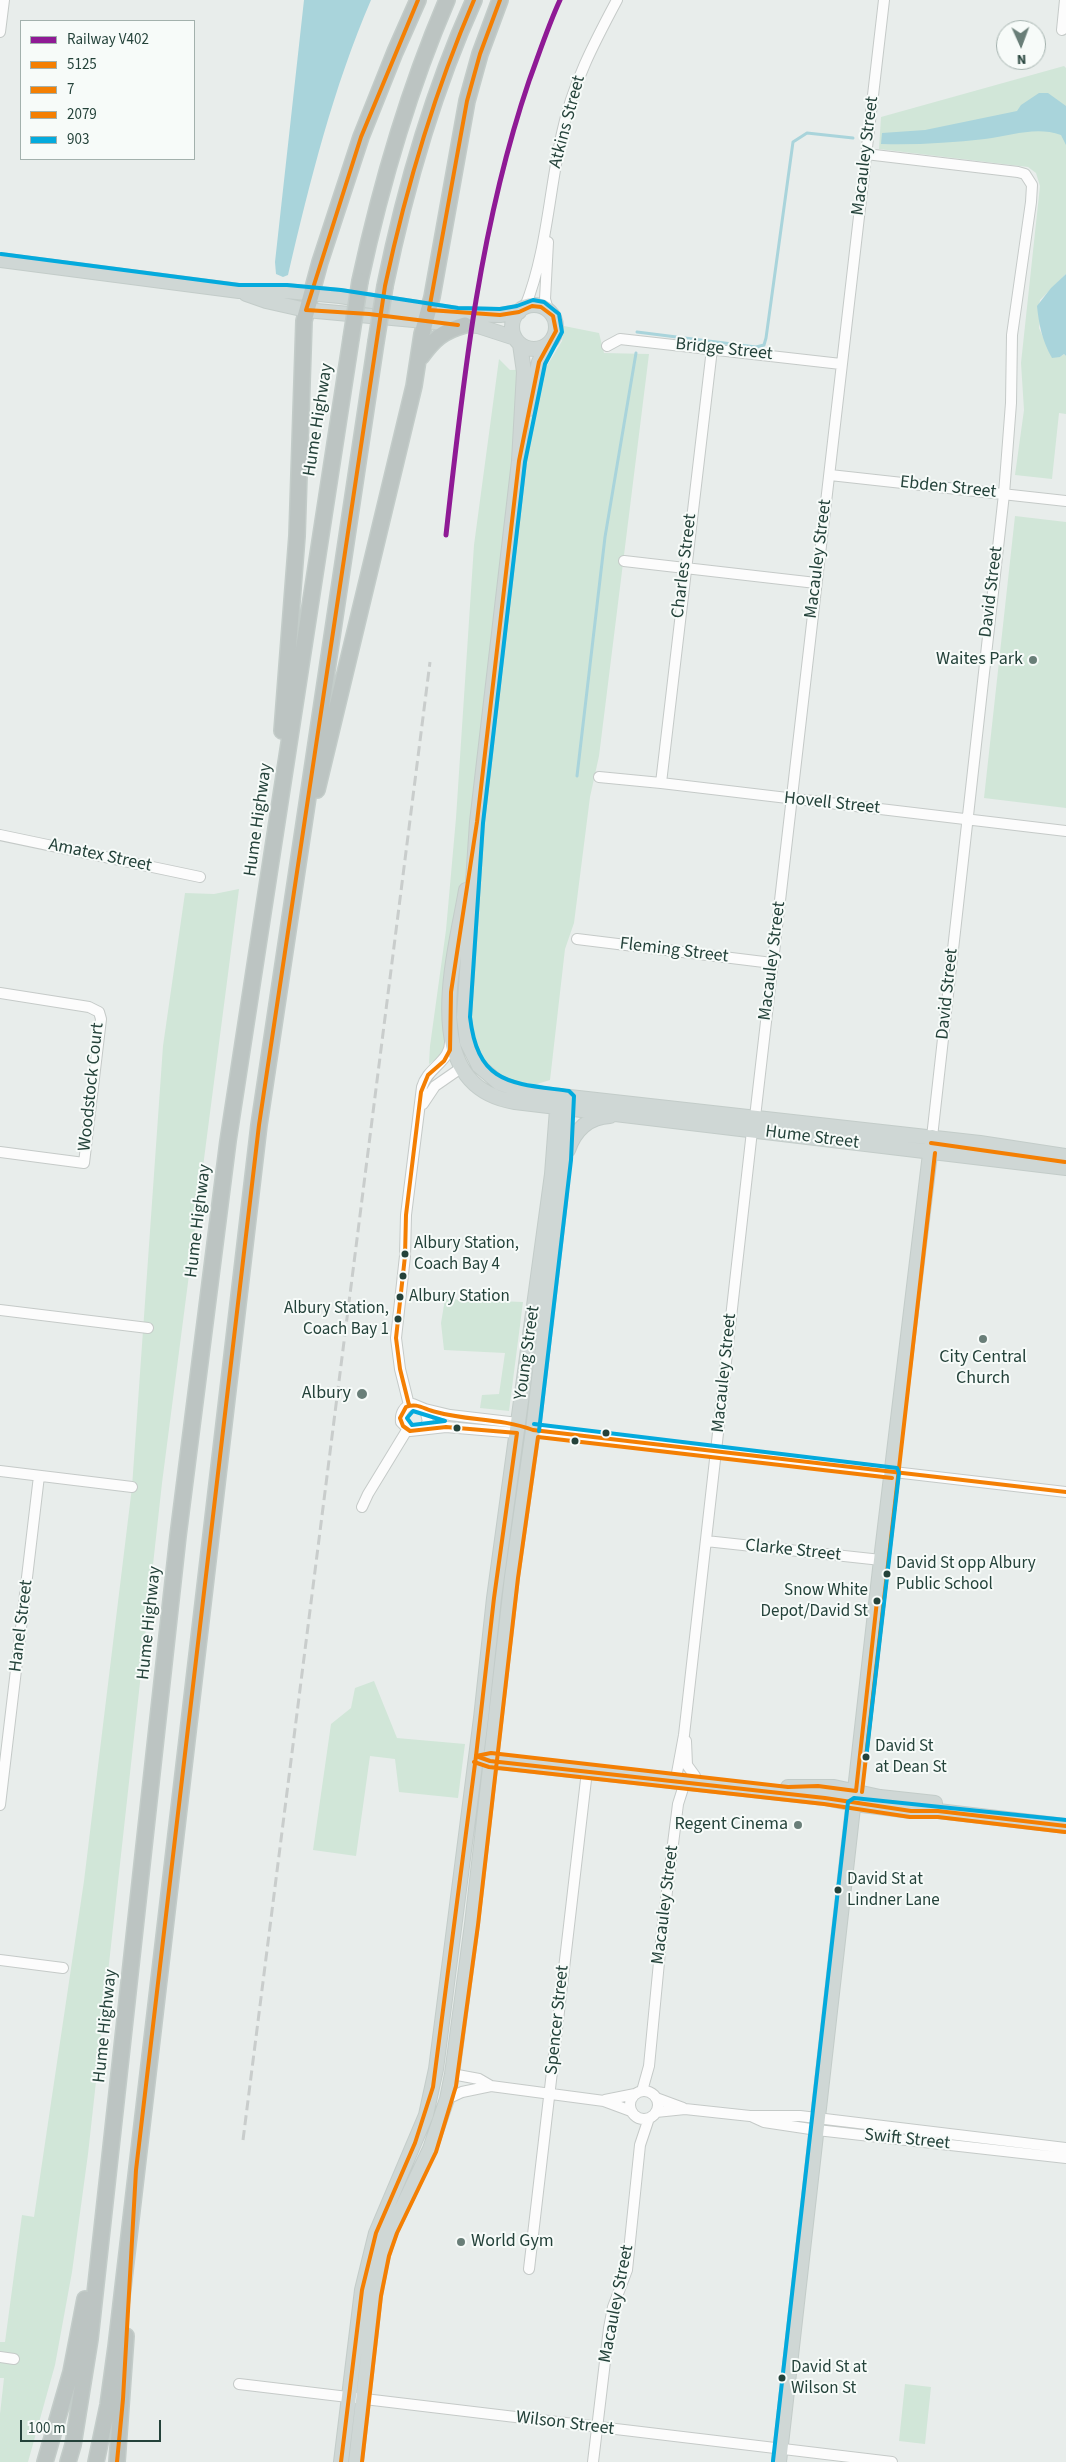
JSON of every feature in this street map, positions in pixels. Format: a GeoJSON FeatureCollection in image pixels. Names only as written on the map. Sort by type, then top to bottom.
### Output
{"type":"FeatureCollection","features":[{"type":"Feature","properties":{"kind":"highway"},"geometry":{"type":"LineString","coordinates":[[261,934],[262,889],[282,733],[290,639],[297,536],[303,333],[306,310],[361,138],[394,52],[418,0]]}},
{"type":"Feature","properties":{"kind":"highway","name":"Hume Highway"},"geometry":{"type":"LineString","coordinates":[[68,2462],[73,2445],[90,2339],[186,1477],[228,1141],[351,338],[360,281],[391,151],[428,44],[447,0]]}},
{"type":"Feature","properties":{"kind":"highway"},"geometry":{"type":"LineString","coordinates":[[96,2462],[108,2406],[116,2347],[256,1144],[376,342],[385,286],[408,186],[428,120],[474,0]]}},
{"type":"Feature","properties":{"kind":"highway"},"geometry":{"type":"LineString","coordinates":[[268,1062],[316,795],[420,359],[466,101],[480,54],[500,0]]}},
{"type":"Feature","properties":{"kind":"highway"},"geometry":{"type":"LineString","coordinates":[[420,359],[433,340],[452,329],[465,325]]}},
{"type":"Feature","properties":{"kind":"highway"},"geometry":{"type":"LineString","coordinates":[[117,2462],[123,2399],[136,2170]]}},
{"type":"Feature","properties":{"kind":"highway"},"geometry":{"type":"LineString","coordinates":[[45,2462],[71,2372],[105,2209]]}},
{"type":"Feature","properties":{"kind":"main road"},"geometry":{"type":"LineString","coordinates":[[2,261],[239,291],[286,290],[311,293],[465,325],[488,328],[534,349],[548,344]]}},
{"type":"Feature","properties":{"kind":"main road"},"geometry":{"type":"LineString","coordinates":[[239,291],[266,301],[306,310],[369,314],[488,316],[522,310],[532,306],[548,310],[556,323],[556,331],[539,362],[519,461]]}},
{"type":"Feature","properties":{"kind":"main road"},"geometry":{"type":"LineString","coordinates":[[522,310],[512,325],[518,341],[524,372],[519,461],[477,822],[453,973],[449,1028],[453,1052],[461,1068],[476,1085],[494,1096],[509,1101],[563,1101]]}},
{"type":"Feature","properties":{"kind":"main road"},"geometry":{"type":"LineString","coordinates":[[477,822],[465,1028],[468,1046],[476,1061],[488,1075],[504,1086],[563,1101]]}},
{"type":"Feature","properties":{"kind":"main road"},"geometry":{"type":"LineString","coordinates":[[461,1068],[464,1059],[459,1043],[457,1018],[469,958]]}},
{"type":"Feature","properties":{"kind":"main road","name":"Hume Street"},"geometry":{"type":"LineString","coordinates":[[563,1101],[628,1115],[932,1138],[1066,1156]]}},
{"type":"Feature","properties":{"kind":"main road","name":"Hume Street"},"geometry":{"type":"LineString","coordinates":[[563,1101],[728,1116],[754,1124],[929,1152],[1066,1168]]}},
{"type":"Feature","properties":{"kind":"main road","name":"Young Street"},"geometry":{"type":"LineString","coordinates":[[341,2462],[357,2398],[383,2254],[391,2231],[430,2149],[447,2099],[452,2074],[565,1159],[563,1101]]}},
{"type":"Feature","properties":{"kind":"main road","name":"Young Street"},"geometry":{"type":"LineString","coordinates":[[356,2462],[362,2290],[367,2262],[376,2233],[422,2125],[433,2086],[476,1756],[494,1598],[563,1101]]}},
{"type":"Feature","properties":{"kind":"main road"},"geometry":{"type":"LineString","coordinates":[[565,1159],[573,1136],[590,1121],[606,1116],[628,1115]]}},
{"type":"Feature","properties":{"kind":"main road"},"geometry":{"type":"LineString","coordinates":[[780,2456],[881,1560],[932,1138]]}},
{"type":"Feature","properties":{"kind":"main road"},"geometry":{"type":"LineString","coordinates":[[518,1428],[532,1430]]}},
{"type":"Feature","properties":{"kind":"main road"},"geometry":{"type":"LineString","coordinates":[[476,1756],[682,1778],[788,1787],[818,1786],[911,1811],[938,1811],[1066,1826]]}},
{"type":"Feature","properties":{"kind":"main road"},"geometry":{"type":"LineString","coordinates":[[855,1797],[880,1797],[1066,1818]]}},
{"type":"Feature","properties":{"kind":"main road"},"geometry":{"type":"LineString","coordinates":[[433,2086],[452,2074]]}},
{"type":"Feature","properties":{"kind":"street"},"geometry":{"type":"LineString","coordinates":[[0,32],[4,0]]}},
{"type":"Feature","properties":{"kind":"street","name":"Atkins Street"},"geometry":{"type":"LineString","coordinates":[[522,310],[536,280],[562,132],[580,72],[616,0]]}},
{"type":"Feature","properties":{"kind":"street","name":"Macauley Street"},"geometry":{"type":"LineString","coordinates":[[640,2145],[630,2102],[639,2093],[649,2066],[662,1931],[682,1778],[684,1735],[716,1450],[884,0]]}},
{"type":"Feature","properties":{"kind":"street"},"geometry":{"type":"LineString","coordinates":[[1062,30],[1065,0]]}},
{"type":"Feature","properties":{"kind":"street","name":"David Street"},"geometry":{"type":"LineString","coordinates":[[866,154],[1018,172],[1025,174],[1030,179],[1032,196],[1012,335],[1011,403],[1004,494],[966,818],[932,1138]]}},
{"type":"Feature","properties":{"kind":"street","name":"Atkins Street"},"geometry":{"type":"LineString","coordinates":[[548,310],[545,299],[552,191]]}},
{"type":"Feature","properties":{"kind":"street","name":"Bridge Street"},"geometry":{"type":"LineString","coordinates":[[607,346],[620,339],[841,364]]}},
{"type":"Feature","properties":{"kind":"street","name":"Charles Street"},"geometry":{"type":"LineString","coordinates":[[661,783],[712,349]]}},
{"type":"Feature","properties":{"kind":"street","name":"Ebden Street"},"geometry":{"type":"LineString","coordinates":[[830,475],[1066,501]]}},
{"type":"Feature","properties":{"kind":"street"},"geometry":{"type":"LineString","coordinates":[[624,561],[816,583]]}},
{"type":"Feature","properties":{"kind":"street","name":"Hovell Street"},"geometry":{"type":"LineString","coordinates":[[599,778],[661,783],[1066,831]]}},
{"type":"Feature","properties":{"kind":"street","name":"Amatex Street"},"geometry":{"type":"LineString","coordinates":[[0,834],[200,876]]}},
{"type":"Feature","properties":{"kind":"street","name":"Fleming Street"},"geometry":{"type":"LineString","coordinates":[[577,939],[772,963]]}},
{"type":"Feature","properties":{"kind":"street","name":"Woodstock Court"},"geometry":{"type":"LineString","coordinates":[[0,993],[101,1010],[85,1164],[0,1152]]}},
{"type":"Feature","properties":{"kind":"street"},"geometry":{"type":"LineString","coordinates":[[409,1405],[400,1369],[396,1338],[405,1256],[406,1221],[425,1079],[449,1053],[449,1028]]}},
{"type":"Feature","properties":{"kind":"street"},"geometry":{"type":"LineString","coordinates":[[420,1111],[432,1089],[461,1068]]}},
{"type":"Feature","properties":{"kind":"street"},"geometry":{"type":"LineString","coordinates":[[0,1310],[148,1328]]}},
{"type":"Feature","properties":{"kind":"street"},"geometry":{"type":"LineString","coordinates":[[409,1405],[418,1405],[425,1409],[450,1415],[518,1428],[446,1427],[423,1429],[414,1432],[407,1430],[400,1418],[403,1410],[409,1405]]}},
{"type":"Feature","properties":{"kind":"street"},"geometry":{"type":"LineString","coordinates":[[423,1429],[428,1422],[425,1409]]}},
{"type":"Feature","properties":{"kind":"street"},"geometry":{"type":"LineString","coordinates":[[362,1507],[372,1486],[407,1430]]}},
{"type":"Feature","properties":{"kind":"street"},"geometry":{"type":"LineString","coordinates":[[532,1430],[1066,1492]]}},
{"type":"Feature","properties":{"kind":"street"},"geometry":{"type":"LineString","coordinates":[[0,1471],[132,1487]]}},
{"type":"Feature","properties":{"kind":"street","name":"Hanel Street"},"geometry":{"type":"LineString","coordinates":[[0,1805],[39,1476]]}},
{"type":"Feature","properties":{"kind":"street","name":"Clarke Street"},"geometry":{"type":"LineString","coordinates":[[706,1541],[881,1560]]}},
{"type":"Feature","properties":{"kind":"street","name":"Macauley Street"},"geometry":{"type":"LineString","coordinates":[[678,1804],[682,1778],[687,1765],[687,1743],[684,1735]]}},
{"type":"Feature","properties":{"kind":"street","name":"Spencer Street"},"geometry":{"type":"LineString","coordinates":[[530,2269],[587,1768]]}},
{"type":"Feature","properties":{"kind":"street"},"geometry":{"type":"LineString","coordinates":[[0,1960],[63,1968]]}},
{"type":"Feature","properties":{"kind":"street","name":"Macauley Street"},"geometry":{"type":"LineString","coordinates":[[593,2462],[608,2328],[626,2270],[640,2145],[653,2115],[655,2096],[649,2066]]}},
{"type":"Feature","properties":{"kind":"street"},"geometry":{"type":"LineString","coordinates":[[452,2074],[478,2078],[491,2086]]}},
{"type":"Feature","properties":{"kind":"street"},"geometry":{"type":"LineString","coordinates":[[447,2099],[462,2092],[491,2086],[604,2100],[634,2114]]}},
{"type":"Feature","properties":{"kind":"street"},"geometry":{"type":"LineString","coordinates":[[604,2100],[639,2093]]}},
{"type":"Feature","properties":{"kind":"street","name":"Swift Street"},"geometry":{"type":"LineString","coordinates":[[639,2093],[655,2096],[685,2109]]}},
{"type":"Feature","properties":{"kind":"street","name":"Swift Street"},"geometry":{"type":"LineString","coordinates":[[634,2114],[653,2115],[685,2109],[750,2116],[769,2115],[818,2125],[1066,2148]]}},
{"type":"Feature","properties":{"kind":"street","name":"Swift Street"},"geometry":{"type":"LineString","coordinates":[[913,2135],[1066,2158]]}},
{"type":"Feature","properties":{"kind":"street"},"geometry":{"type":"LineString","coordinates":[[0,2357],[14,2359]]}},
{"type":"Feature","properties":{"kind":"street","name":"Wilson Street"},"geometry":{"type":"LineString","coordinates":[[239,2384],[597,2428],[780,2456],[892,2462]]}},
{"type":"Feature","properties":{"kind":"green space"},"geometry":{"type":"Polygon","coordinates":[[[1064,66],[1066,68],[1066,274],[1040,300],[1038,311],[1041,316],[1039,328],[1052,357],[1060,357],[1064,354],[1066,356],[1066,414],[1059,413],[1052,479],[1015,475],[1024,410],[1021,363],[1040,186],[1036,173],[1028,167],[879,149],[881,117],[1064,66]]]}},
{"type":"Feature","properties":{"kind":"green space"},"geometry":{"type":"Polygon","coordinates":[[[564,326],[599,333],[604,353],[649,354],[599,756],[590,797],[574,923],[565,949],[550,1080],[534,1085],[507,1079],[498,1074],[481,1059],[471,1036],[429,1064],[446,930],[456,818],[474,545],[499,359],[510,370],[545,369],[562,341],[564,326]]]}},
{"type":"Feature","properties":{"kind":"green space","name":"Waites Park"},"geometry":{"type":"Polygon","coordinates":[[[1015,516],[1066,522],[1066,808],[984,798],[1015,516]]]}},
{"type":"Feature","properties":{"kind":"green space"},"geometry":{"type":"Polygon","coordinates":[[[239,889],[162,1483],[88,2154],[72,2272],[55,2365],[28,2462],[0,2462],[0,2414],[4,2378],[0,2378],[0,2342],[5,2342],[22,2215],[34,2217],[84,1881],[132,1487],[163,1046],[185,893],[214,894],[239,889]]]}},
{"type":"Feature","properties":{"kind":"green space"},"geometry":{"type":"Polygon","coordinates":[[[445,1299],[523,1302],[509,1411],[480,1408],[482,1395],[499,1394],[505,1353],[444,1350],[441,1323],[445,1299]]]}},
{"type":"Feature","properties":{"kind":"green space"},"geometry":{"type":"Polygon","coordinates":[[[374,1681],[397,1738],[465,1744],[458,1798],[399,1792],[395,1759],[370,1756],[356,1856],[313,1850],[331,1724],[351,1708],[355,1688],[374,1681]]]}},
{"type":"Feature","properties":{"kind":"green space"},"geometry":{"type":"Polygon","coordinates":[[[905,2384],[931,2387],[925,2444],[899,2441],[905,2384]]]}},
{"type":"Feature","properties":{"kind":"water"},"geometry":{"type":"Polygon","coordinates":[[[304,0],[371,0],[357,33],[334,101],[314,170],[288,275],[283,277],[276,274],[275,262],[304,0]]]}},
{"type":"Feature","properties":{"kind":"water"},"geometry":{"type":"Polygon","coordinates":[[[1039,93],[1048,93],[1066,106],[1066,145],[1061,135],[1042,131],[1023,132],[995,138],[959,142],[881,144],[882,133],[925,130],[1017,111],[1021,105],[1039,93]]]}},
{"type":"Feature","properties":{"kind":"water"},"geometry":{"type":"Polygon","coordinates":[[[1066,274],[1066,356],[1064,354],[1060,357],[1052,358],[1042,332],[1037,306],[1051,288],[1066,274]]]}},
{"type":"Feature","properties":{"kind":"waterway"},"geometry":{"type":"LineString","coordinates":[[637,332],[756,347],[764,345],[793,142],[807,133],[853,138]]}},
{"type":"Feature","properties":{"kind":"waterway"},"geometry":{"type":"LineString","coordinates":[[577,776],[605,537],[636,353]]}},
{"type":"Feature","properties":{"kind":"railway"},"geometry":{"type":"LineString","coordinates":[[243,2140],[430,662]]}},
{"type":"Feature","properties":{"kind":"rail line","name":"V402"},"geometry":{"type":"LineString","coordinates":[[446,535],[459,420],[475,306],[497,192],[529,81],[560,0]]}},
{"type":"Feature","properties":{"kind":"transit line","name":"7"},"geometry":{"type":"LineString","coordinates":[[418,0],[361,137],[306,310],[369,314],[458,325]]}},
{"type":"Feature","properties":{"kind":"transit line","name":"5125"},"geometry":{"type":"LineString","coordinates":[[117,2462],[123,2399],[136,2170],[259,1125],[385,286],[402,213],[422,141],[446,70],[474,0]]}},
{"type":"Feature","properties":{"kind":"transit line","name":"7"},"geometry":{"type":"LineString","coordinates":[[409,1405],[400,1369],[396,1338],[405,1256],[406,1215],[421,1092],[428,1075],[444,1061],[450,1050],[451,992],[477,822],[519,461],[539,362],[556,331],[553,316],[541,307],[532,306],[519,312],[500,315],[429,310],[467,101],[480,54],[500,0]]}},
{"type":"Feature","properties":{"kind":"transit line","name":"903"},"geometry":{"type":"LineString","coordinates":[[1,254],[239,285],[287,285],[341,290],[458,308],[500,309],[517,306],[533,300],[544,302],[559,314],[562,332],[545,364],[525,462],[483,823],[470,1017],[474,1039],[481,1056],[490,1068],[514,1082],[569,1091],[574,1096],[571,1160],[539,1431]]}},
{"type":"Feature","properties":{"kind":"transit line","name":"2079"},"geometry":{"type":"LineString","coordinates":[[931,1143],[1065,1162]]}},
{"type":"Feature","properties":{"kind":"transit line","name":"2079"},"geometry":{"type":"LineString","coordinates":[[862,1792],[935,1153]]}},
{"type":"Feature","properties":{"kind":"transit line","name":"7"},"geometry":{"type":"LineString","coordinates":[[1066,1492],[533,1430],[509,1423],[448,1415],[414,1405],[406,1407],[400,1418],[403,1426],[410,1431],[446,1427],[517,1433],[494,1598],[476,1756],[490,1761],[825,1798],[911,1811],[938,1811],[1066,1826]]}},
{"type":"Feature","properties":{"kind":"transit line","name":"903"},"geometry":{"type":"LineString","coordinates":[[413,1411],[445,1421],[412,1425],[407,1418],[413,1411]]}},
{"type":"Feature","properties":{"kind":"transit line","name":"903"},"geometry":{"type":"LineString","coordinates":[[534,1424],[897,1468],[899,1473],[866,1759]]}},
{"type":"Feature","properties":{"kind":"transit line","name":"2079"},"geometry":{"type":"LineString","coordinates":[[362,2462],[381,2296],[389,2256],[397,2233],[436,2152],[456,2086],[478,1925],[518,1578],[538,1437],[892,1478]]}},
{"type":"Feature","properties":{"kind":"transit line","name":"5125"},"geometry":{"type":"LineString","coordinates":[[476,1756],[491,1753],[788,1787],[818,1786],[856,1791],[877,1601]]}},
{"type":"Feature","properties":{"kind":"transit line","name":"5125"},"geometry":{"type":"LineString","coordinates":[[341,2462],[362,2290],[376,2233],[415,2143],[433,2087],[476,1756]]}},
{"type":"Feature","properties":{"kind":"transit line","name":"2079"},"geometry":{"type":"LineString","coordinates":[[474,1762],[489,1767],[824,1804],[910,1817],[938,1817],[1065,1832]]}},
{"type":"Feature","properties":{"kind":"transit line","name":"903"},"geometry":{"type":"LineString","coordinates":[[773,2461],[848,1802],[854,1798],[1066,1820]]}},
{"type":"Feature","properties":{"kind":"place","name":"Waites Park"},"geometry":{"type":"Point","coordinates":[1033,660]}},
{"type":"Feature","properties":{"kind":"place","name":"Albury Station, Coach Bay 4"},"geometry":{"type":"Point","coordinates":[405,1254]}},
{"type":"Feature","properties":{"kind":"place","name":"Albury Station"},"geometry":{"type":"Point","coordinates":[400,1297]}},
{"type":"Feature","properties":{"kind":"place","name":"Albury Station, Coach Bay 1"},"geometry":{"type":"Point","coordinates":[398,1319]}},
{"type":"Feature","properties":{"kind":"place","name":"City Central Church"},"geometry":{"type":"Point","coordinates":[983,1339]}},
{"type":"Feature","properties":{"kind":"place","name":"Albury"},"geometry":{"type":"Point","coordinates":[362,1394]}},
{"type":"Feature","properties":{"kind":"place","name":"David St opp Albury Public School"},"geometry":{"type":"Point","coordinates":[887,1574]}},
{"type":"Feature","properties":{"kind":"place","name":"Snow White Depot/David St"},"geometry":{"type":"Point","coordinates":[877,1601]}},
{"type":"Feature","properties":{"kind":"place","name":"David St at Dean St"},"geometry":{"type":"Point","coordinates":[866,1757]}},
{"type":"Feature","properties":{"kind":"place","name":"Regent Cinema"},"geometry":{"type":"Point","coordinates":[798,1825]}},
{"type":"Feature","properties":{"kind":"place","name":"David St at Lindner Lane"},"geometry":{"type":"Point","coordinates":[838,1890]}},
{"type":"Feature","properties":{"kind":"place","name":"World Gym"},"geometry":{"type":"Point","coordinates":[461,2242]}},
{"type":"Feature","properties":{"kind":"place","name":"David St at Wilson St"},"geometry":{"type":"Point","coordinates":[782,2378]}}]}
